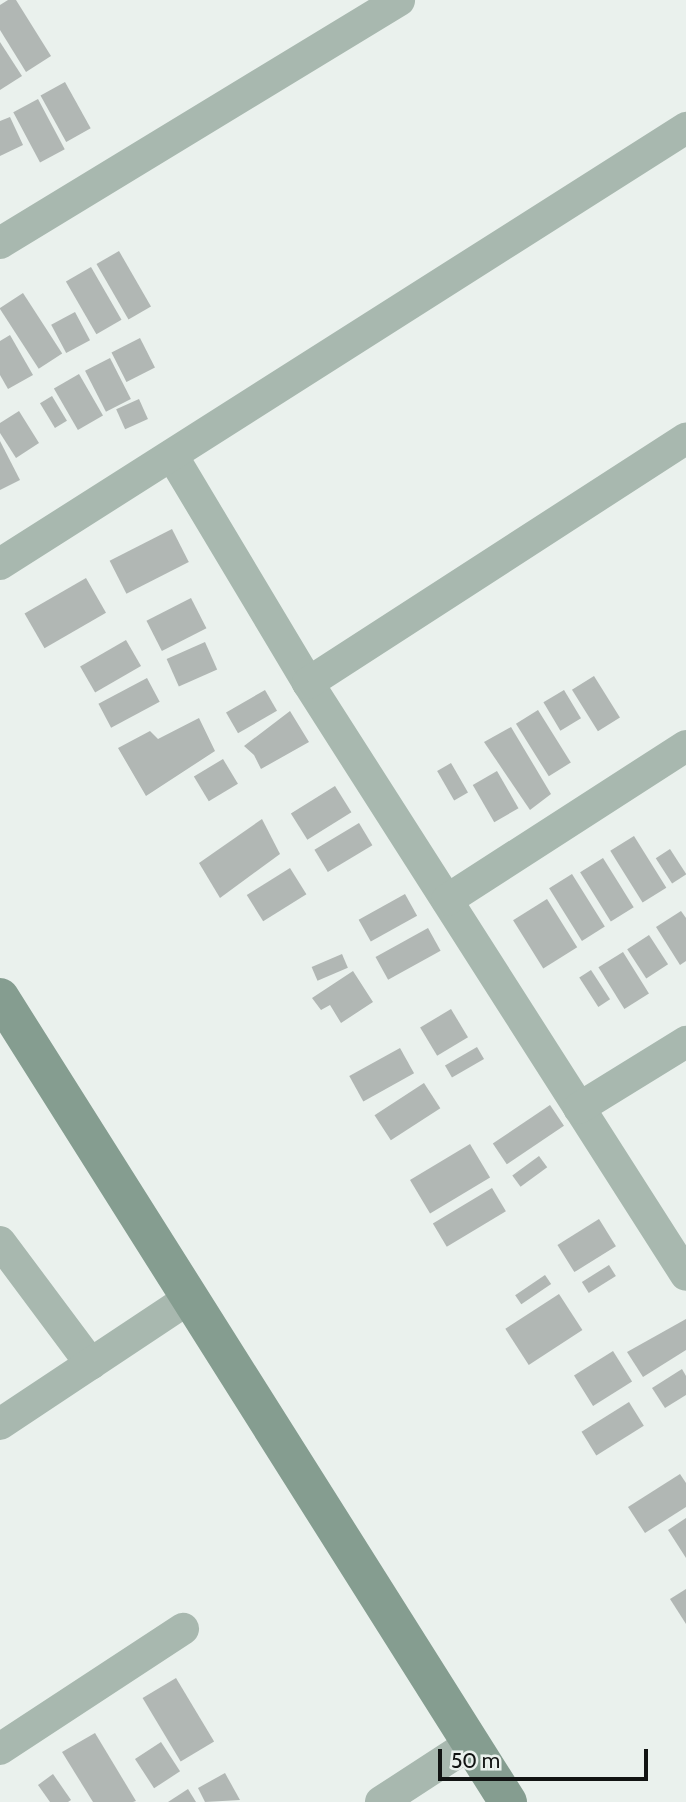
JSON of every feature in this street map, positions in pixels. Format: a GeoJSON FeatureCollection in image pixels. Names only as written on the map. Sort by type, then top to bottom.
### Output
{"type":"FeatureCollection","features":[{"type":"Feature","properties":{"kind":"street"},"geometry":{"type":"LineString","coordinates":[[0,243],[399,0]]}},
{"type":"Feature","properties":{"kind":"street"},"geometry":{"type":"LineString","coordinates":[[0,564],[173,457],[686,128]]}},
{"type":"Feature","properties":{"kind":"street"},"geometry":{"type":"LineString","coordinates":[[308,683],[686,438]]}},
{"type":"Feature","properties":{"kind":"street"},"geometry":{"type":"LineString","coordinates":[[173,457],[308,683],[686,1275]]}},
{"type":"Feature","properties":{"kind":"street"},"geometry":{"type":"LineString","coordinates":[[447,900],[686,746]]}},
{"type":"Feature","properties":{"kind":"street"},"geometry":{"type":"LineString","coordinates":[[0,997],[508,1802]]}},
{"type":"Feature","properties":{"kind":"street"},"geometry":{"type":"LineString","coordinates":[[579,1108],[686,1042]]}},
{"type":"Feature","properties":{"kind":"street"},"geometry":{"type":"LineString","coordinates":[[0,1242],[91,1364]]}},
{"type":"Feature","properties":{"kind":"street"},"geometry":{"type":"LineString","coordinates":[[0,1424],[191,1297]]}},
{"type":"Feature","properties":{"kind":"street"},"geometry":{"type":"LineString","coordinates":[[0,1749],[183,1629]]}},
{"type":"Feature","properties":{"kind":"street"},"geometry":{"type":"LineString","coordinates":[[381,1802],[470,1744]]}},
{"type":"Feature","properties":{"kind":"building"},"geometry":{"type":"Polygon","coordinates":[[[8,0],[16,0],[51,56],[26,72],[0,30],[0,5],[8,0]]]}},
{"type":"Feature","properties":{"kind":"building"},"geometry":{"type":"Polygon","coordinates":[[[0,42],[22,76],[0,90],[0,42]]]}},
{"type":"Feature","properties":{"kind":"building"},"geometry":{"type":"Polygon","coordinates":[[[65,82],[91,128],[66,142],[41,96],[65,82]]]}},
{"type":"Feature","properties":{"kind":"building"},"geometry":{"type":"Polygon","coordinates":[[[38,99],[65,149],[40,162],[13,112],[38,99]]]}},
{"type":"Feature","properties":{"kind":"building"},"geometry":{"type":"Polygon","coordinates":[[[10,117],[23,145],[0,156],[0,121],[10,117]]]}},
{"type":"Feature","properties":{"kind":"building"},"geometry":{"type":"Polygon","coordinates":[[[119,251],[151,306],[128,319],[96,264],[119,251]]]}},
{"type":"Feature","properties":{"kind":"building"},"geometry":{"type":"Polygon","coordinates":[[[91,267],[122,320],[96,334],[66,282],[91,267]]]}},
{"type":"Feature","properties":{"kind":"building"},"geometry":{"type":"Polygon","coordinates":[[[23,293],[62,353],[39,369],[0,309],[23,293]]]}},
{"type":"Feature","properties":{"kind":"building"},"geometry":{"type":"Polygon","coordinates":[[[75,312],[90,340],[66,353],[51,325],[75,312]]]}},
{"type":"Feature","properties":{"kind":"building"},"geometry":{"type":"Polygon","coordinates":[[[10,335],[33,375],[8,389],[0,375],[0,341],[10,335]]]}},
{"type":"Feature","properties":{"kind":"building"},"geometry":{"type":"Polygon","coordinates":[[[140,338],[155,367],[126,382],[111,353],[140,338]]]}},
{"type":"Feature","properties":{"kind":"building"},"geometry":{"type":"Polygon","coordinates":[[[110,358],[131,399],[106,412],[85,371],[110,358]]]}},
{"type":"Feature","properties":{"kind":"building"},"geometry":{"type":"Polygon","coordinates":[[[79,374],[103,416],[78,430],[54,388],[79,374]]]}},
{"type":"Feature","properties":{"kind":"building"},"geometry":{"type":"Polygon","coordinates":[[[52,396],[67,421],[55,428],[40,403],[52,396]]]}},
{"type":"Feature","properties":{"kind":"building"},"geometry":{"type":"Polygon","coordinates":[[[139,399],[148,419],[125,429],[116,409],[139,399]]]}},
{"type":"Feature","properties":{"kind":"building"},"geometry":{"type":"Polygon","coordinates":[[[19,411],[39,443],[16,458],[0,433],[0,423],[19,411]]]}},
{"type":"Feature","properties":{"kind":"building"},"geometry":{"type":"Polygon","coordinates":[[[0,441],[20,480],[0,490],[0,441]]]}},
{"type":"Feature","properties":{"kind":"building"},"geometry":{"type":"Polygon","coordinates":[[[172,529],[189,562],[126,594],[110,561],[172,529]]]}},
{"type":"Feature","properties":{"kind":"building"},"geometry":{"type":"Polygon","coordinates":[[[86,578],[106,613],[45,648],[25,614],[86,578]]]}},
{"type":"Feature","properties":{"kind":"building"},"geometry":{"type":"Polygon","coordinates":[[[191,598],[206,628],[162,651],[146,621],[191,598]]]}},
{"type":"Feature","properties":{"kind":"building"},"geometry":{"type":"Polygon","coordinates":[[[126,640],[141,666],[95,692],[80,666],[126,640]]]}},
{"type":"Feature","properties":{"kind":"building"},"geometry":{"type":"Polygon","coordinates":[[[205,642],[217,669],[179,686],[167,659],[205,642]]]}},
{"type":"Feature","properties":{"kind":"building"},"geometry":{"type":"Polygon","coordinates":[[[594,676],[620,718],[598,731],[572,690],[594,676]]]}},
{"type":"Feature","properties":{"kind":"building"},"geometry":{"type":"Polygon","coordinates":[[[147,678],[160,702],[111,728],[98,704],[147,678]]]}},
{"type":"Feature","properties":{"kind":"building"},"geometry":{"type":"Polygon","coordinates":[[[265,690],[277,711],[238,733],[226,712],[265,690]]]}},
{"type":"Feature","properties":{"kind":"building"},"geometry":{"type":"Polygon","coordinates":[[[564,690],[581,718],[560,731],[543,702],[564,690]]]}},
{"type":"Feature","properties":{"kind":"building"},"geometry":{"type":"Polygon","coordinates":[[[538,710],[571,763],[549,776],[516,724],[538,710]]]}},
{"type":"Feature","properties":{"kind":"building"},"geometry":{"type":"Polygon","coordinates":[[[290,711],[309,742],[261,769],[254,755],[244,746],[290,711]]]}},
{"type":"Feature","properties":{"kind":"building"},"geometry":{"type":"Polygon","coordinates":[[[199,718],[215,751],[146,796],[118,748],[150,731],[158,739],[199,718]]]}},
{"type":"Feature","properties":{"kind":"building"},"geometry":{"type":"Polygon","coordinates":[[[511,727],[551,794],[530,810],[484,742],[511,727]]]}},
{"type":"Feature","properties":{"kind":"building"},"geometry":{"type":"Polygon","coordinates":[[[223,759],[238,784],[209,801],[194,777],[223,759]]]}},
{"type":"Feature","properties":{"kind":"building"},"geometry":{"type":"Polygon","coordinates":[[[451,763],[468,792],[454,800],[437,771],[451,763]]]}},
{"type":"Feature","properties":{"kind":"building"},"geometry":{"type":"Polygon","coordinates":[[[497,771],[518,808],[494,822],[473,785],[497,771]]]}},
{"type":"Feature","properties":{"kind":"building"},"geometry":{"type":"Polygon","coordinates":[[[335,786],[351,812],[307,840],[291,814],[335,786]]]}},
{"type":"Feature","properties":{"kind":"building"},"geometry":{"type":"Polygon","coordinates":[[[262,819],[280,854],[220,898],[199,863],[262,819]]]}},
{"type":"Feature","properties":{"kind":"building"},"geometry":{"type":"Polygon","coordinates":[[[359,823],[372,845],[328,872],[314,850],[359,823]]]}},
{"type":"Feature","properties":{"kind":"building"},"geometry":{"type":"Polygon","coordinates":[[[634,836],[666,888],[643,903],[610,851],[634,836]]]}},
{"type":"Feature","properties":{"kind":"building"},"geometry":{"type":"Polygon","coordinates":[[[670,849],[686,874],[672,883],[656,858],[670,849]]]}},
{"type":"Feature","properties":{"kind":"building"},"geometry":{"type":"Polygon","coordinates":[[[603,858],[634,907],[611,921],[580,872],[603,858]]]}},
{"type":"Feature","properties":{"kind":"building"},"geometry":{"type":"Polygon","coordinates":[[[290,868],[306,894],[263,921],[247,895],[290,868]]]}},
{"type":"Feature","properties":{"kind":"building"},"geometry":{"type":"Polygon","coordinates":[[[572,874],[605,927],[582,941],[549,888],[572,874]]]}},
{"type":"Feature","properties":{"kind":"building"},"geometry":{"type":"Polygon","coordinates":[[[405,894],[417,916],[371,942],[359,920],[405,894]]]}},
{"type":"Feature","properties":{"kind":"building"},"geometry":{"type":"Polygon","coordinates":[[[547,899],[577,947],[543,969],[513,920],[547,899]]]}},
{"type":"Feature","properties":{"kind":"building"},"geometry":{"type":"Polygon","coordinates":[[[681,911],[686,918],[686,961],[680,965],[656,927],[681,911]]]}},
{"type":"Feature","properties":{"kind":"building"},"geometry":{"type":"Polygon","coordinates":[[[428,928],[441,951],[388,980],[376,957],[428,928]]]}},
{"type":"Feature","properties":{"kind":"building"},"geometry":{"type":"Polygon","coordinates":[[[649,935],[668,964],[646,979],[627,949],[649,935]]]}},
{"type":"Feature","properties":{"kind":"building"},"geometry":{"type":"Polygon","coordinates":[[[623,952],[649,994],[624,1009],[598,967],[623,952]]]}},
{"type":"Feature","properties":{"kind":"building"},"geometry":{"type":"Polygon","coordinates":[[[342,954],[348,968],[317,981],[312,967],[342,954]]]}},
{"type":"Feature","properties":{"kind":"building"},"geometry":{"type":"Polygon","coordinates":[[[591,970],[610,999],[598,1007],[579,978],[591,970]]]}},
{"type":"Feature","properties":{"kind":"building"},"geometry":{"type":"Polygon","coordinates":[[[353,971],[373,1002],[341,1023],[330,1005],[321,1010],[312,998],[353,971]]]}},
{"type":"Feature","properties":{"kind":"building"},"geometry":{"type":"Polygon","coordinates":[[[451,1009],[468,1037],[437,1056],[420,1028],[451,1009]]]}},
{"type":"Feature","properties":{"kind":"building"},"geometry":{"type":"Polygon","coordinates":[[[477,1047],[484,1059],[452,1078],[445,1066],[477,1047]]]}},
{"type":"Feature","properties":{"kind":"building"},"geometry":{"type":"Polygon","coordinates":[[[400,1048],[414,1073],[363,1101],[349,1076],[400,1048]]]}},
{"type":"Feature","properties":{"kind":"building"},"geometry":{"type":"Polygon","coordinates":[[[424,1083],[440,1108],[391,1140],[375,1115],[424,1083]]]}},
{"type":"Feature","properties":{"kind":"building"},"geometry":{"type":"Polygon","coordinates":[[[550,1105],[564,1126],[507,1164],[493,1144],[550,1105]]]}},
{"type":"Feature","properties":{"kind":"building"},"geometry":{"type":"Polygon","coordinates":[[[470,1144],[490,1177],[430,1213],[410,1180],[470,1144]]]}},
{"type":"Feature","properties":{"kind":"building"},"geometry":{"type":"Polygon","coordinates":[[[539,1156],[547,1167],[521,1187],[512,1175],[539,1156]]]}},
{"type":"Feature","properties":{"kind":"building"},"geometry":{"type":"Polygon","coordinates":[[[492,1188],[506,1211],[447,1247],[433,1224],[492,1188]]]}},
{"type":"Feature","properties":{"kind":"building"},"geometry":{"type":"Polygon","coordinates":[[[599,1219],[616,1246],[574,1272],[557,1245],[599,1219]]]}},
{"type":"Feature","properties":{"kind":"building"},"geometry":{"type":"Polygon","coordinates":[[[609,1265],[616,1276],[589,1293],[582,1282],[609,1265]]]}},
{"type":"Feature","properties":{"kind":"building"},"geometry":{"type":"Polygon","coordinates":[[[545,1275],[551,1284],[521,1304],[515,1295],[545,1275]]]}},
{"type":"Feature","properties":{"kind":"building"},"geometry":{"type":"Polygon","coordinates":[[[559,1294],[582,1330],[529,1365],[505,1329],[559,1294]]]}},
{"type":"Feature","properties":{"kind":"building"},"geometry":{"type":"Polygon","coordinates":[[[686,1319],[686,1350],[643,1377],[627,1352],[686,1319]]]}},
{"type":"Feature","properties":{"kind":"building"},"geometry":{"type":"Polygon","coordinates":[[[613,1351],[632,1382],[593,1406],[574,1375],[613,1351]]]}},
{"type":"Feature","properties":{"kind":"building"},"geometry":{"type":"Polygon","coordinates":[[[682,1369],[686,1376],[686,1395],[665,1408],[652,1388],[682,1369]]]}},
{"type":"Feature","properties":{"kind":"building"},"geometry":{"type":"Polygon","coordinates":[[[629,1402],[644,1426],[596,1455],[582,1432],[629,1402]]]}},
{"type":"Feature","properties":{"kind":"building"},"geometry":{"type":"Polygon","coordinates":[[[680,1474],[686,1483],[686,1507],[645,1533],[628,1507],[680,1474]]]}},
{"type":"Feature","properties":{"kind":"building"},"geometry":{"type":"Polygon","coordinates":[[[686,1518],[686,1558],[668,1530],[686,1518]]]}},
{"type":"Feature","properties":{"kind":"building"},"geometry":{"type":"Polygon","coordinates":[[[686,1589],[686,1624],[670,1599],[686,1589]]]}},
{"type":"Feature","properties":{"kind":"building"},"geometry":{"type":"Polygon","coordinates":[[[176,1678],[214,1741],[181,1762],[143,1698],[176,1678]]]}},
{"type":"Feature","properties":{"kind":"building"},"geometry":{"type":"Polygon","coordinates":[[[95,1733],[136,1801],[93,1802],[62,1752],[95,1733]]]}},
{"type":"Feature","properties":{"kind":"building"},"geometry":{"type":"Polygon","coordinates":[[[161,1742],[180,1771],[154,1788],[135,1759],[161,1742]]]}},
{"type":"Feature","properties":{"kind":"building"},"geometry":{"type":"Polygon","coordinates":[[[225,1773],[240,1800],[205,1802],[198,1788],[225,1773]]]}},
{"type":"Feature","properties":{"kind":"building"},"geometry":{"type":"Polygon","coordinates":[[[53,1774],[71,1800],[68,1802],[50,1802],[38,1785],[53,1774]]]}},
{"type":"Feature","properties":{"kind":"building"},"geometry":{"type":"Polygon","coordinates":[[[188,1789],[196,1802],[168,1802],[188,1789]]]}}]}
